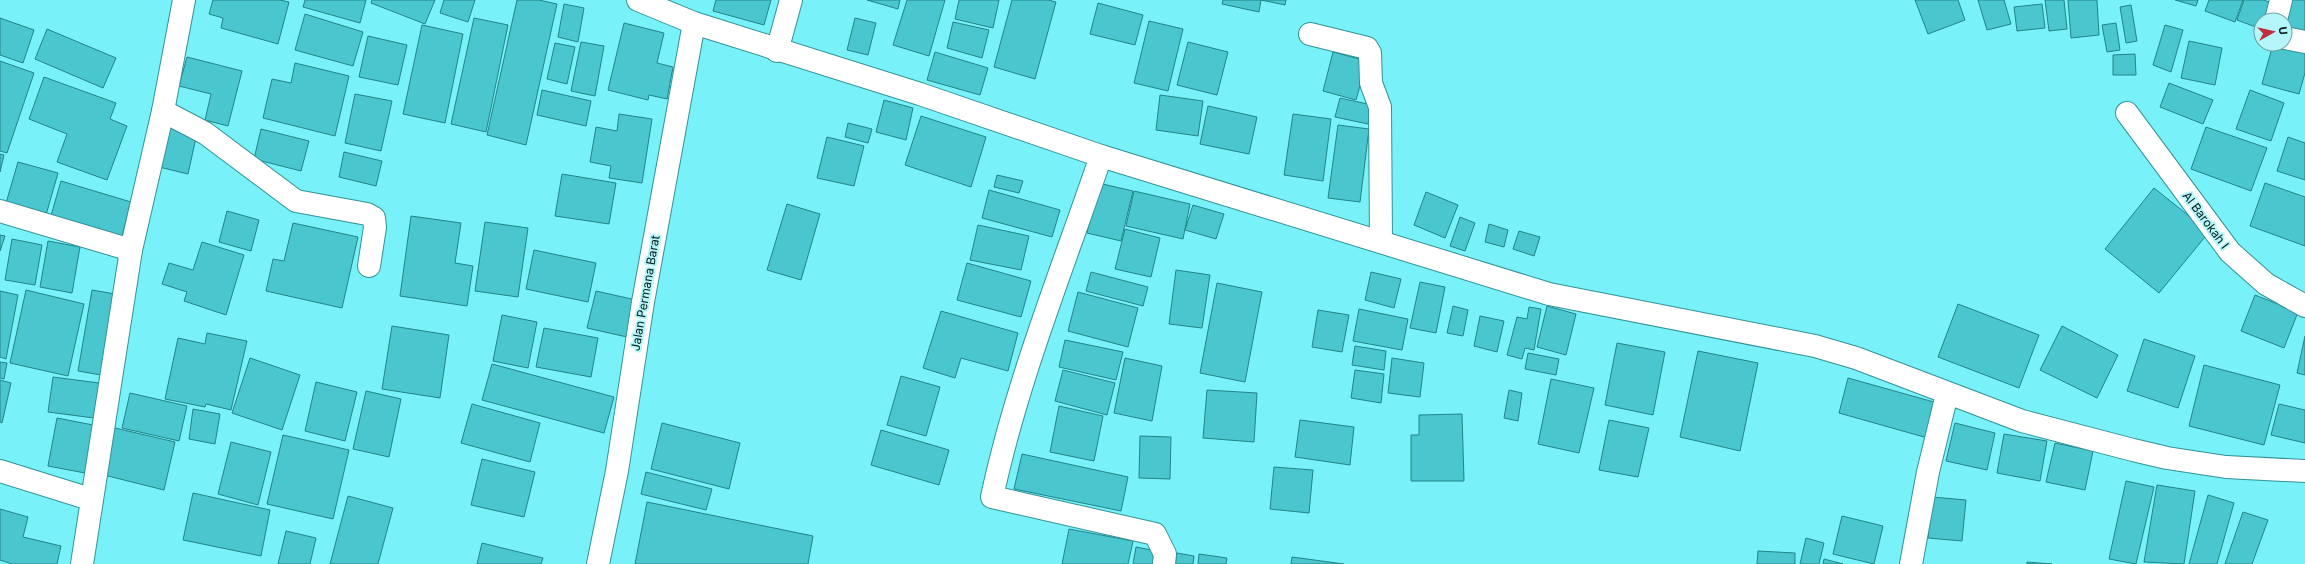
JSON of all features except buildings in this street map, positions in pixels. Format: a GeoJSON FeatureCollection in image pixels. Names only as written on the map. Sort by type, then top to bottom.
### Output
{"type":"FeatureCollection","features":[{"type":"Feature","properties":{"kind":"street"},"geometry":{"type":"LineString","coordinates":[[82,564],[90,499],[131,250],[163,111],[184,0]]}},
{"type":"Feature","properties":{"kind":"street"},"geometry":{"type":"LineString","coordinates":[[638,0],[694,23],[920,94],[1101,156],[1549,294],[1815,346],[1856,358],[1947,394],[2022,421],[2167,458],[2226,468],[2305,471]]}},
{"type":"Feature","properties":{"kind":"street"},"geometry":{"type":"LineString","coordinates":[[777,50],[791,0]]}},
{"type":"Feature","properties":{"kind":"street"},"geometry":{"type":"LineString","coordinates":[[2278,12],[2281,0]]}},
{"type":"Feature","properties":{"kind":"street","name":"Jalan Permana Barat"},"geometry":{"type":"LineString","coordinates":[[598,564],[617,470],[643,302],[694,23]]}},
{"type":"Feature","properties":{"kind":"street"},"geometry":{"type":"LineString","coordinates":[[1310,34],[1367,48],[1370,53],[1371,83],[1380,107],[1381,241]]}},
{"type":"Feature","properties":{"kind":"street"},"geometry":{"type":"LineString","coordinates":[[2293,40],[2305,42]]}},
{"type":"Feature","properties":{"kind":"street"},"geometry":{"type":"LineString","coordinates":[[163,111],[205,133],[296,201],[368,214],[374,218],[375,227],[369,266]]}},
{"type":"Feature","properties":{"kind":"street","name":"Al Barokah I"},"geometry":{"type":"LineString","coordinates":[[2127,113],[2230,252],[2266,284],[2305,306]]}},
{"type":"Feature","properties":{"kind":"street"},"geometry":{"type":"LineString","coordinates":[[1101,156],[1021,389],[1005,441],[992,497],[1155,534],[1165,554],[1164,564]]}},
{"type":"Feature","properties":{"kind":"street"},"geometry":{"type":"LineString","coordinates":[[0,211],[131,250]]}},
{"type":"Feature","properties":{"kind":"street"},"geometry":{"type":"LineString","coordinates":[[1911,564],[1928,472],[1947,394]]}},
{"type":"Feature","properties":{"kind":"street"},"geometry":{"type":"LineString","coordinates":[[0,471],[90,499]]}}]}
